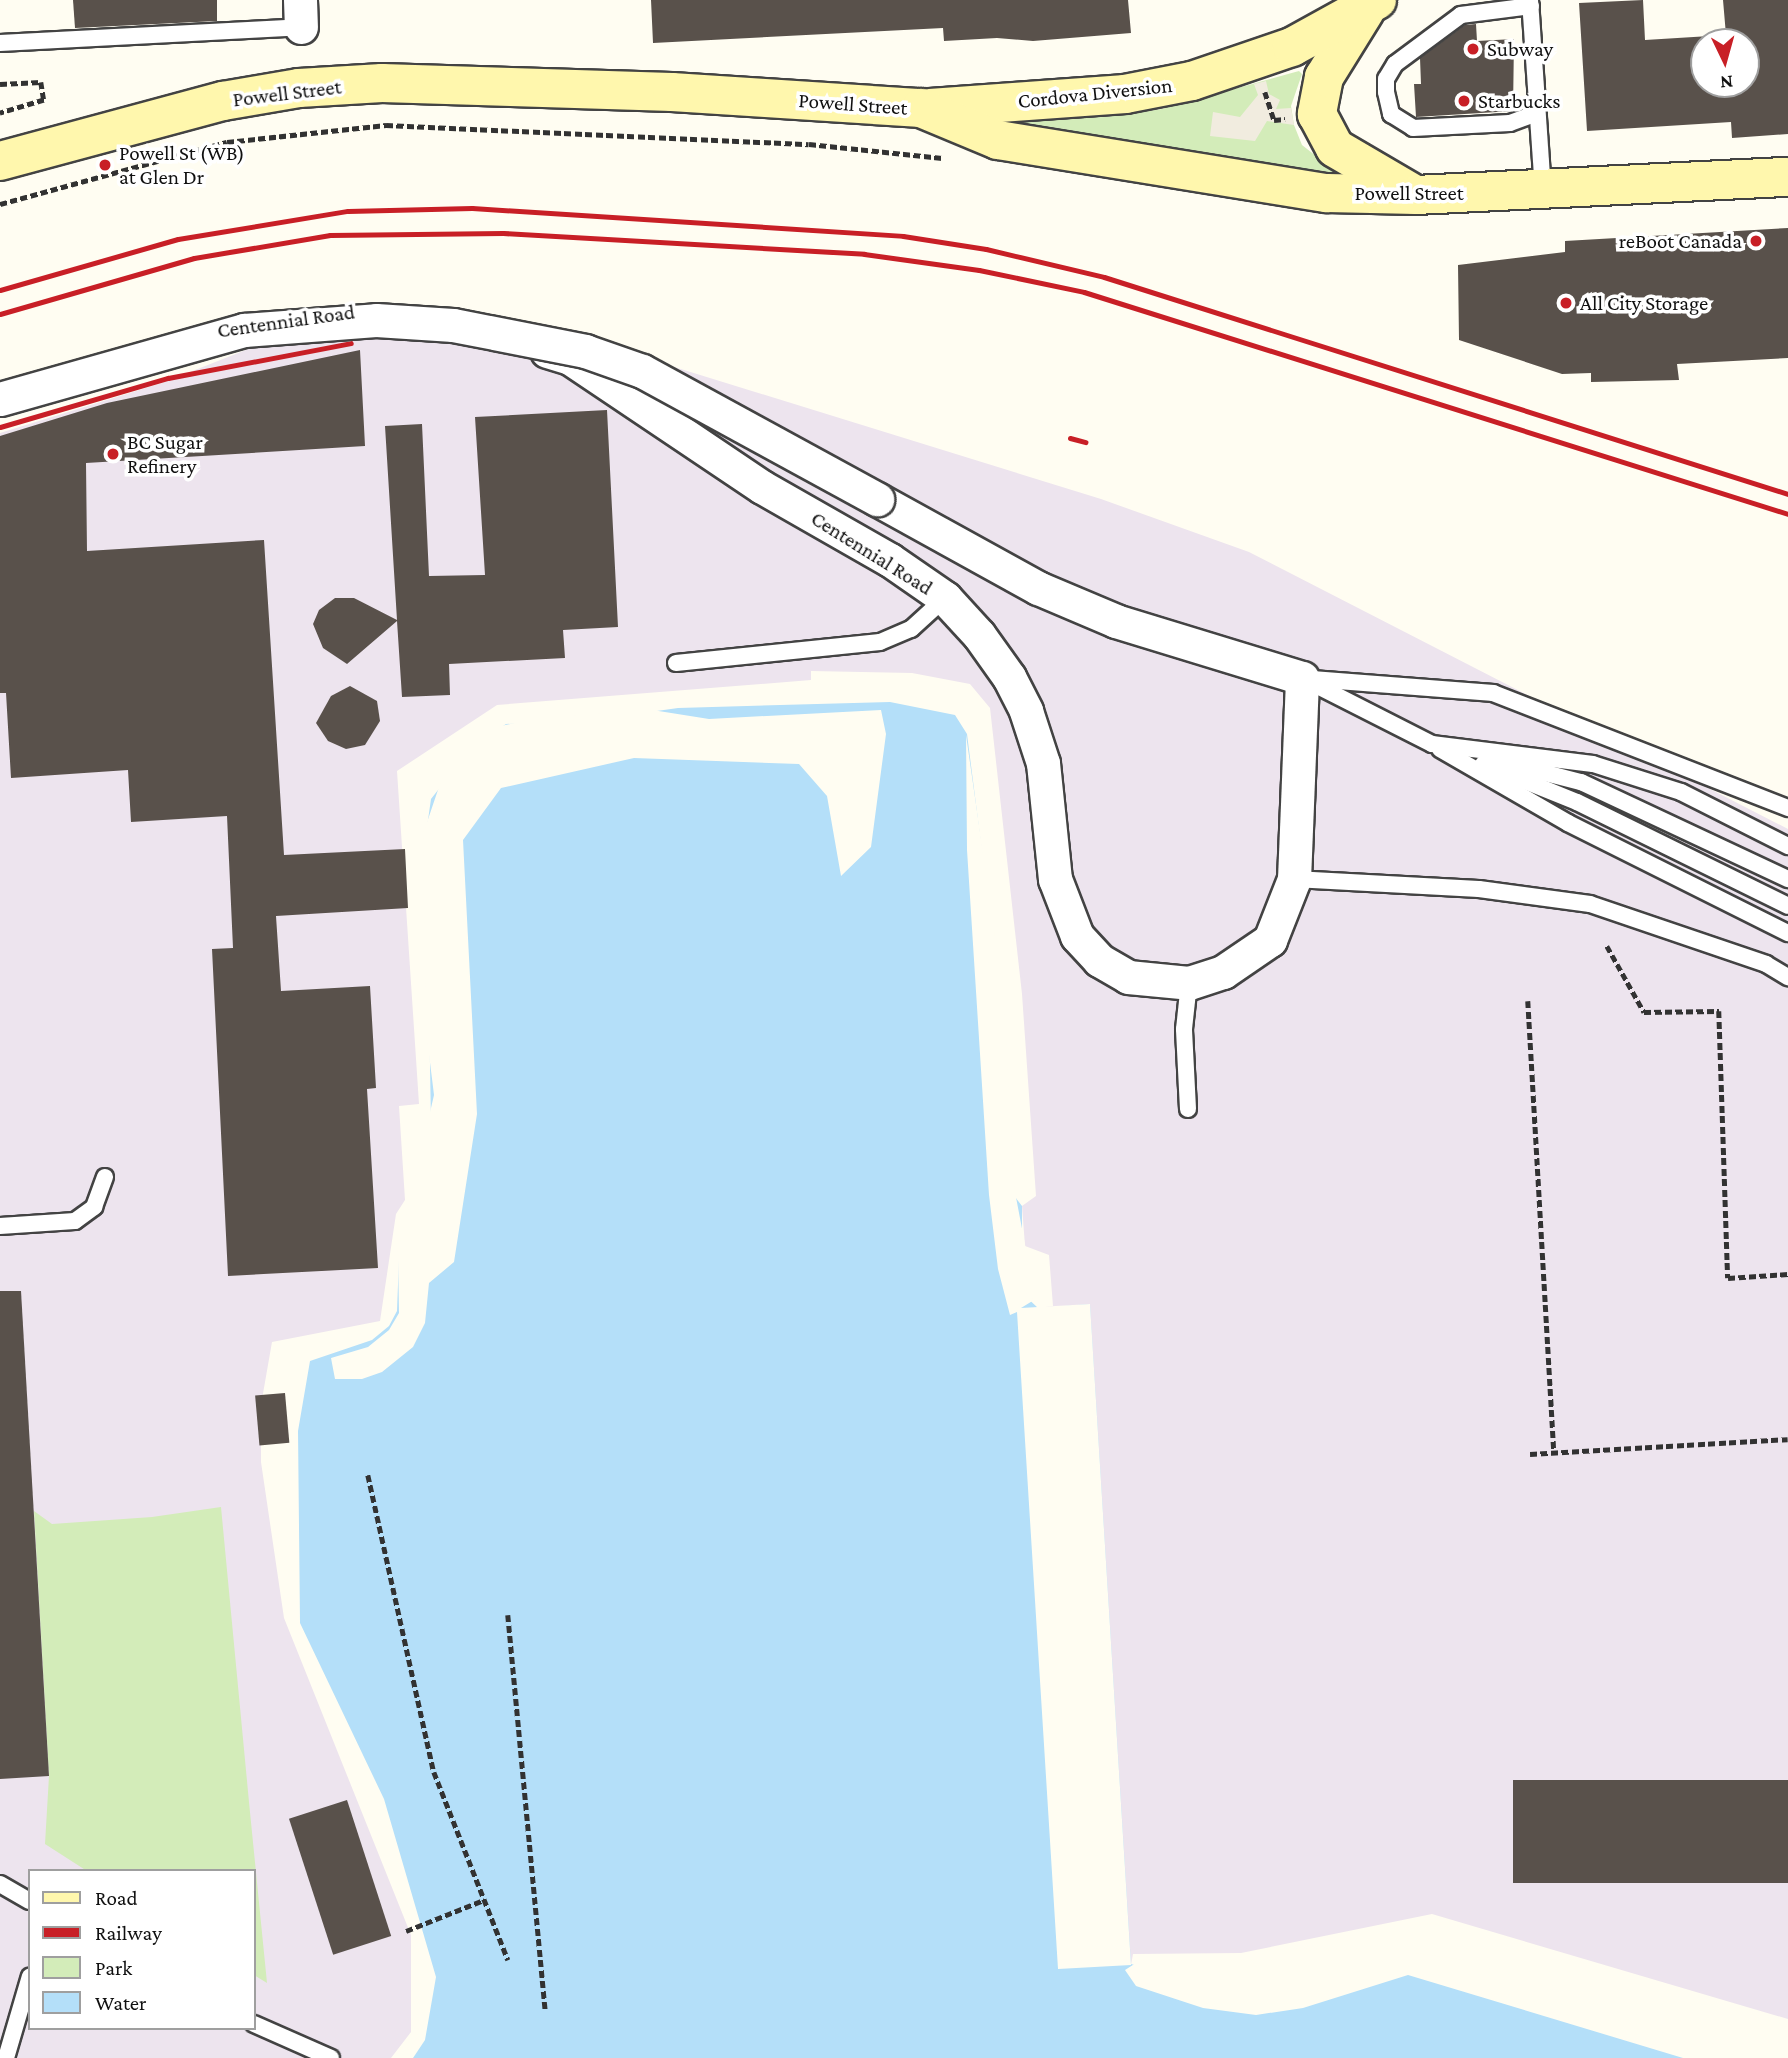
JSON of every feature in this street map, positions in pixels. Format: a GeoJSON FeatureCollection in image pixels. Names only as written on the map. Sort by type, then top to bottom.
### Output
{"type":"FeatureCollection","features":[{"type":"Feature","properties":{"kind":"main road","name":"Cordova Diversion"},"geometry":{"type":"LineString","coordinates":[[921,108],[1125,93],[1192,81],[1292,47],[1373,3]]}},
{"type":"Feature","properties":{"kind":"main road"},"geometry":{"type":"LineString","coordinates":[[1373,3],[1324,77],[1317,114],[1335,148],[1416,195]]}},
{"type":"Feature","properties":{"kind":"main road","name":"Powell Street"},"geometry":{"type":"LineString","coordinates":[[0,161],[223,101],[299,89],[382,83],[921,108],[998,140],[1327,192],[1416,195],[1788,177]]}},
{"type":"Feature","properties":{"kind":"street","name":"Centennial Road"},"geometry":{"type":"LineString","coordinates":[[0,387],[242,323],[347,309],[448,317],[570,358],[762,487],[890,560],[945,598],[1002,666],[1026,711],[1043,763],[1055,879],[1077,936],[1099,960],[1128,976],[1189,983],[1223,972],[1270,940],[1294,879],[1302,678]]}},
{"type":"Feature","properties":{"kind":"street"},"geometry":{"type":"LineString","coordinates":[[0,399],[244,330],[376,320],[453,325],[533,339],[642,371],[1049,593],[1116,621],[1302,678]]}},
{"type":"Feature","properties":{"kind":"lane"},"geometry":{"type":"LineString","coordinates":[[1537,113],[1510,123],[1413,128],[1391,114],[1386,79],[1395,64],[1461,15],[1530,3],[1542,190]]}},
{"type":"Feature","properties":{"kind":"lane"},"geometry":{"type":"LineString","coordinates":[[0,43],[300,13]]}},
{"type":"Feature","properties":{"kind":"lane"},"geometry":{"type":"LineString","coordinates":[[676,663],[880,642],[911,629],[945,598]]}},
{"type":"Feature","properties":{"kind":"lane"},"geometry":{"type":"LineString","coordinates":[[1302,678],[1432,744],[1568,823],[1788,933]]}},
{"type":"Feature","properties":{"kind":"lane"},"geometry":{"type":"LineString","coordinates":[[1302,678],[1493,693],[1788,807]]}},
{"type":"Feature","properties":{"kind":"lane"},"geometry":{"type":"LineString","coordinates":[[1432,744],[1594,764],[1681,792],[1788,846]]}},
{"type":"Feature","properties":{"kind":"lane"},"geometry":{"type":"LineString","coordinates":[[1432,744],[1581,782],[1788,880]]}},
{"type":"Feature","properties":{"kind":"lane"},"geometry":{"type":"LineString","coordinates":[[1432,744],[1577,802],[1788,906]]}},
{"type":"Feature","properties":{"kind":"lane"},"geometry":{"type":"LineString","coordinates":[[1294,879],[1515,892],[1590,904],[1635,916],[1766,964],[1788,977]]}},
{"type":"Feature","properties":{"kind":"lane"},"geometry":{"type":"LineString","coordinates":[[1188,1109],[1184,1029],[1189,983]]}},
{"type":"Feature","properties":{"kind":"lane"},"geometry":{"type":"LineString","coordinates":[[0,1226],[75,1220],[93,1207],[105,1177]]}},
{"type":"Feature","properties":{"kind":"lane"},"geometry":{"type":"LineString","coordinates":[[0,1884],[28,1900]]}},
{"type":"Feature","properties":{"kind":"lane"},"geometry":{"type":"LineString","coordinates":[[6,2058],[28,1983]]}},
{"type":"Feature","properties":{"kind":"lane"},"geometry":{"type":"LineString","coordinates":[[256,2025],[331,2058]]}},
{"type":"Feature","properties":{"kind":"path"},"geometry":{"type":"LineString","coordinates":[[0,84],[41,82],[44,100],[0,113]]}},
{"type":"Feature","properties":{"kind":"path"},"geometry":{"type":"LineString","coordinates":[[1262,82],[1274,120],[1293,118]]}},
{"type":"Feature","properties":{"kind":"path"},"geometry":{"type":"LineString","coordinates":[[0,204],[30,194],[51,192],[152,160],[227,142],[332,128],[544,128],[914,153]]}},
{"type":"Feature","properties":{"kind":"path"},"geometry":{"type":"LineString","coordinates":[[1607,946],[1644,1012],[1719,1011],[1728,1278],[1788,1274]]}},
{"type":"Feature","properties":{"kind":"path"},"geometry":{"type":"LineString","coordinates":[[1528,1001],[1554,1452]]}},
{"type":"Feature","properties":{"kind":"path"},"geometry":{"type":"LineString","coordinates":[[1531,1454],[1788,1439]]}},
{"type":"Feature","properties":{"kind":"path"},"geometry":{"type":"LineString","coordinates":[[368,1475],[434,1772],[508,1961]]}},
{"type":"Feature","properties":{"kind":"path"},"geometry":{"type":"LineString","coordinates":[[508,1615],[545,2010]]}},
{"type":"Feature","properties":{"kind":"path"},"geometry":{"type":"LineString","coordinates":[[406,1931],[484,1900]]}},
{"type":"Feature","properties":{"kind":"shaded area"},"geometry":{"type":"Polygon","coordinates":[[[1266,81],[1269,94],[1280,100],[1276,109],[1291,108],[1294,125],[1267,121],[1255,141],[1210,136],[1213,112],[1240,117],[1258,95],[1254,84],[1266,81]]]}},
{"type":"Feature","properties":{"kind":"shaded area"},"geometry":{"type":"Polygon","coordinates":[[[393,332],[655,361],[1101,499],[1249,552],[1788,829],[1788,2019],[1432,1914],[1241,1953],[1133,1954],[1131,1965],[1038,1308],[1053,1306],[1049,1255],[1025,1246],[1022,1206],[1036,1196],[1022,994],[990,708],[970,684],[912,673],[811,671],[811,680],[497,705],[397,771],[419,1104],[399,1106],[405,1200],[396,1214],[380,1321],[272,1342],[261,1405],[261,1462],[284,1618],[411,1935],[411,2032],[391,2058],[0,2058],[0,433],[162,383],[261,344],[393,332]]]}},
{"type":"Feature","properties":{"kind":"green space"},"geometry":{"type":"Polygon","coordinates":[[[1299,71],[1302,74],[1291,106],[1294,125],[1302,145],[1335,171],[1333,176],[1017,125],[1017,119],[1106,117],[1162,109],[1299,71]]]}},
{"type":"Feature","properties":{"kind":"green space"},"geometry":{"type":"Polygon","coordinates":[[[221,1507],[256,1869],[84,1869],[45,1844],[49,1776],[34,1511],[52,1524],[152,1517],[221,1507]]]}},
{"type":"Feature","properties":{"kind":"green space"},"geometry":{"type":"Polygon","coordinates":[[[256,1869],[267,1983],[256,1976],[256,1869]]]}},
{"type":"Feature","properties":{"kind":"water"},"geometry":{"type":"Polygon","coordinates":[[[890,702],[955,715],[967,734],[1000,992],[1012,1193],[1022,1206],[1022,1293],[1038,1308],[1090,1304],[1131,1964],[1241,1996],[1306,1990],[1398,1958],[1750,2058],[413,2058],[425,2040],[436,1977],[384,1799],[300,1623],[298,1431],[310,1361],[372,1340],[389,1326],[397,1311],[399,1258],[431,1123],[426,834],[431,799],[471,748],[506,724],[586,721],[678,708],[890,702]]]}},
{"type":"Feature","properties":{"kind":"pier"},"geometry":{"type":"Polygon","coordinates":[[[646,709],[709,719],[881,710],[886,734],[871,847],[841,876],[827,796],[799,764],[634,758],[501,788],[463,840],[477,1114],[454,1262],[429,1283],[425,1323],[413,1347],[382,1372],[362,1379],[335,1379],[331,1358],[368,1347],[389,1330],[399,1313],[398,1251],[434,1095],[426,1030],[423,834],[441,781],[466,748],[496,727],[528,720],[646,709]]]}},
{"type":"Feature","properties":{"kind":"pier"},"geometry":{"type":"Polygon","coordinates":[[[966,735],[1003,992],[1015,1192],[1028,1260],[1025,1292],[1034,1300],[1021,1308],[1090,1304],[1131,1965],[1058,1969],[1017,1312],[1010,1315],[998,1269],[989,1195],[967,850],[966,735]]]}},
{"type":"Feature","properties":{"kind":"pier"},"geometry":{"type":"Polygon","coordinates":[[[1416,1953],[1465,1960],[1754,2058],[1683,2058],[1408,1975],[1303,2008],[1256,2015],[1203,2008],[1136,1986],[1125,1970],[1136,1963],[1238,1985],[1243,1992],[1304,1987],[1308,1979],[1416,1953]]]}},
{"type":"Feature","properties":{"kind":"building"},"geometry":{"type":"Polygon","coordinates":[[[73,0],[217,0],[217,21],[75,28],[73,0]]]}},
{"type":"Feature","properties":{"kind":"building"},"geometry":{"type":"Polygon","coordinates":[[[651,0],[1128,0],[1131,33],[1033,41],[997,38],[944,41],[943,28],[653,43],[651,0]]]}},
{"type":"Feature","properties":{"kind":"building"},"geometry":{"type":"Polygon","coordinates":[[[1643,0],[1645,40],[1690,37],[1690,98],[1760,98],[1760,28],[1725,28],[1723,0],[1788,0],[1788,134],[1732,138],[1731,122],[1587,131],[1579,3],[1643,0]]]}},
{"type":"Feature","properties":{"kind":"building"},"geometry":{"type":"Polygon","coordinates":[[[1476,24],[1477,41],[1514,39],[1513,111],[1416,117],[1414,84],[1421,84],[1420,58],[1465,25],[1476,24]]]}},
{"type":"Feature","properties":{"kind":"building","name":"All City Storage"},"geometry":{"type":"Polygon","coordinates":[[[1788,228],[1788,358],[1677,364],[1679,380],[1591,382],[1591,373],[1562,374],[1459,340],[1458,265],[1565,252],[1565,241],[1788,228]]]}},
{"type":"Feature","properties":{"kind":"building"},"geometry":{"type":"Polygon","coordinates":[[[360,350],[365,446],[86,463],[87,551],[264,540],[284,855],[405,849],[408,908],[276,916],[281,991],[370,986],[376,1088],[367,1089],[378,1268],[228,1276],[212,949],[233,948],[227,816],[131,822],[128,770],[11,778],[6,693],[0,693],[0,436],[107,403],[360,350]]]}},
{"type":"Feature","properties":{"kind":"building"},"geometry":{"type":"Polygon","coordinates":[[[607,410],[618,627],[563,630],[565,658],[449,664],[450,695],[402,697],[397,621],[347,664],[323,648],[313,624],[319,610],[335,598],[354,598],[397,620],[385,426],[422,424],[429,576],[485,575],[475,417],[607,410]]]}},
{"type":"Feature","properties":{"kind":"building"},"geometry":{"type":"Polygon","coordinates":[[[350,686],[377,701],[380,721],[365,745],[346,749],[328,741],[316,723],[331,696],[350,686]]]}},
{"type":"Feature","properties":{"kind":"building"},"geometry":{"type":"Polygon","coordinates":[[[0,1291],[21,1291],[49,1776],[0,1779],[0,1291]]]}},
{"type":"Feature","properties":{"kind":"building"},"geometry":{"type":"Polygon","coordinates":[[[285,1393],[289,1443],[259,1445],[255,1396],[285,1393]]]}},
{"type":"Feature","properties":{"kind":"building"},"geometry":{"type":"Polygon","coordinates":[[[1513,1780],[1788,1780],[1788,1883],[1513,1883],[1513,1780]]]}},
{"type":"Feature","properties":{"kind":"building"},"geometry":{"type":"Polygon","coordinates":[[[347,1800],[391,1936],[333,1955],[289,1819],[347,1800]]]}},
{"type":"Feature","properties":{"kind":"railway"},"geometry":{"type":"LineString","coordinates":[[0,290],[178,239],[348,211],[472,208],[903,236],[986,249],[1104,277],[1788,494]]}},
{"type":"Feature","properties":{"kind":"railway"},"geometry":{"type":"LineString","coordinates":[[0,314],[194,258],[330,235],[503,233],[864,254],[979,270],[1084,292],[1788,514]]}},
{"type":"Feature","properties":{"kind":"railway"},"geometry":{"type":"LineString","coordinates":[[0,427],[168,378],[351,343]]}},
{"type":"Feature","properties":{"kind":"railway"},"geometry":{"type":"LineString","coordinates":[[1070,438],[1085,442]]}},
{"type":"Feature","properties":{"kind":"place","name":"Subway"},"geometry":{"type":"Point","coordinates":[1473,49]}},
{"type":"Feature","properties":{"kind":"place","name":"Starbucks"},"geometry":{"type":"Point","coordinates":[1464,101]}},
{"type":"Feature","properties":{"kind":"place","name":"Powell St (WB) at Glen Dr"},"geometry":{"type":"Point","coordinates":[105,165]}},
{"type":"Feature","properties":{"kind":"place","name":"reBoot Canada"},"geometry":{"type":"Point","coordinates":[1756,241]}},
{"type":"Feature","properties":{"kind":"place","name":"All City Storage"},"geometry":{"type":"Point","coordinates":[1566,303]}},
{"type":"Feature","properties":{"kind":"place","name":"BC Sugar Refinery"},"geometry":{"type":"Point","coordinates":[113,454]}}]}
